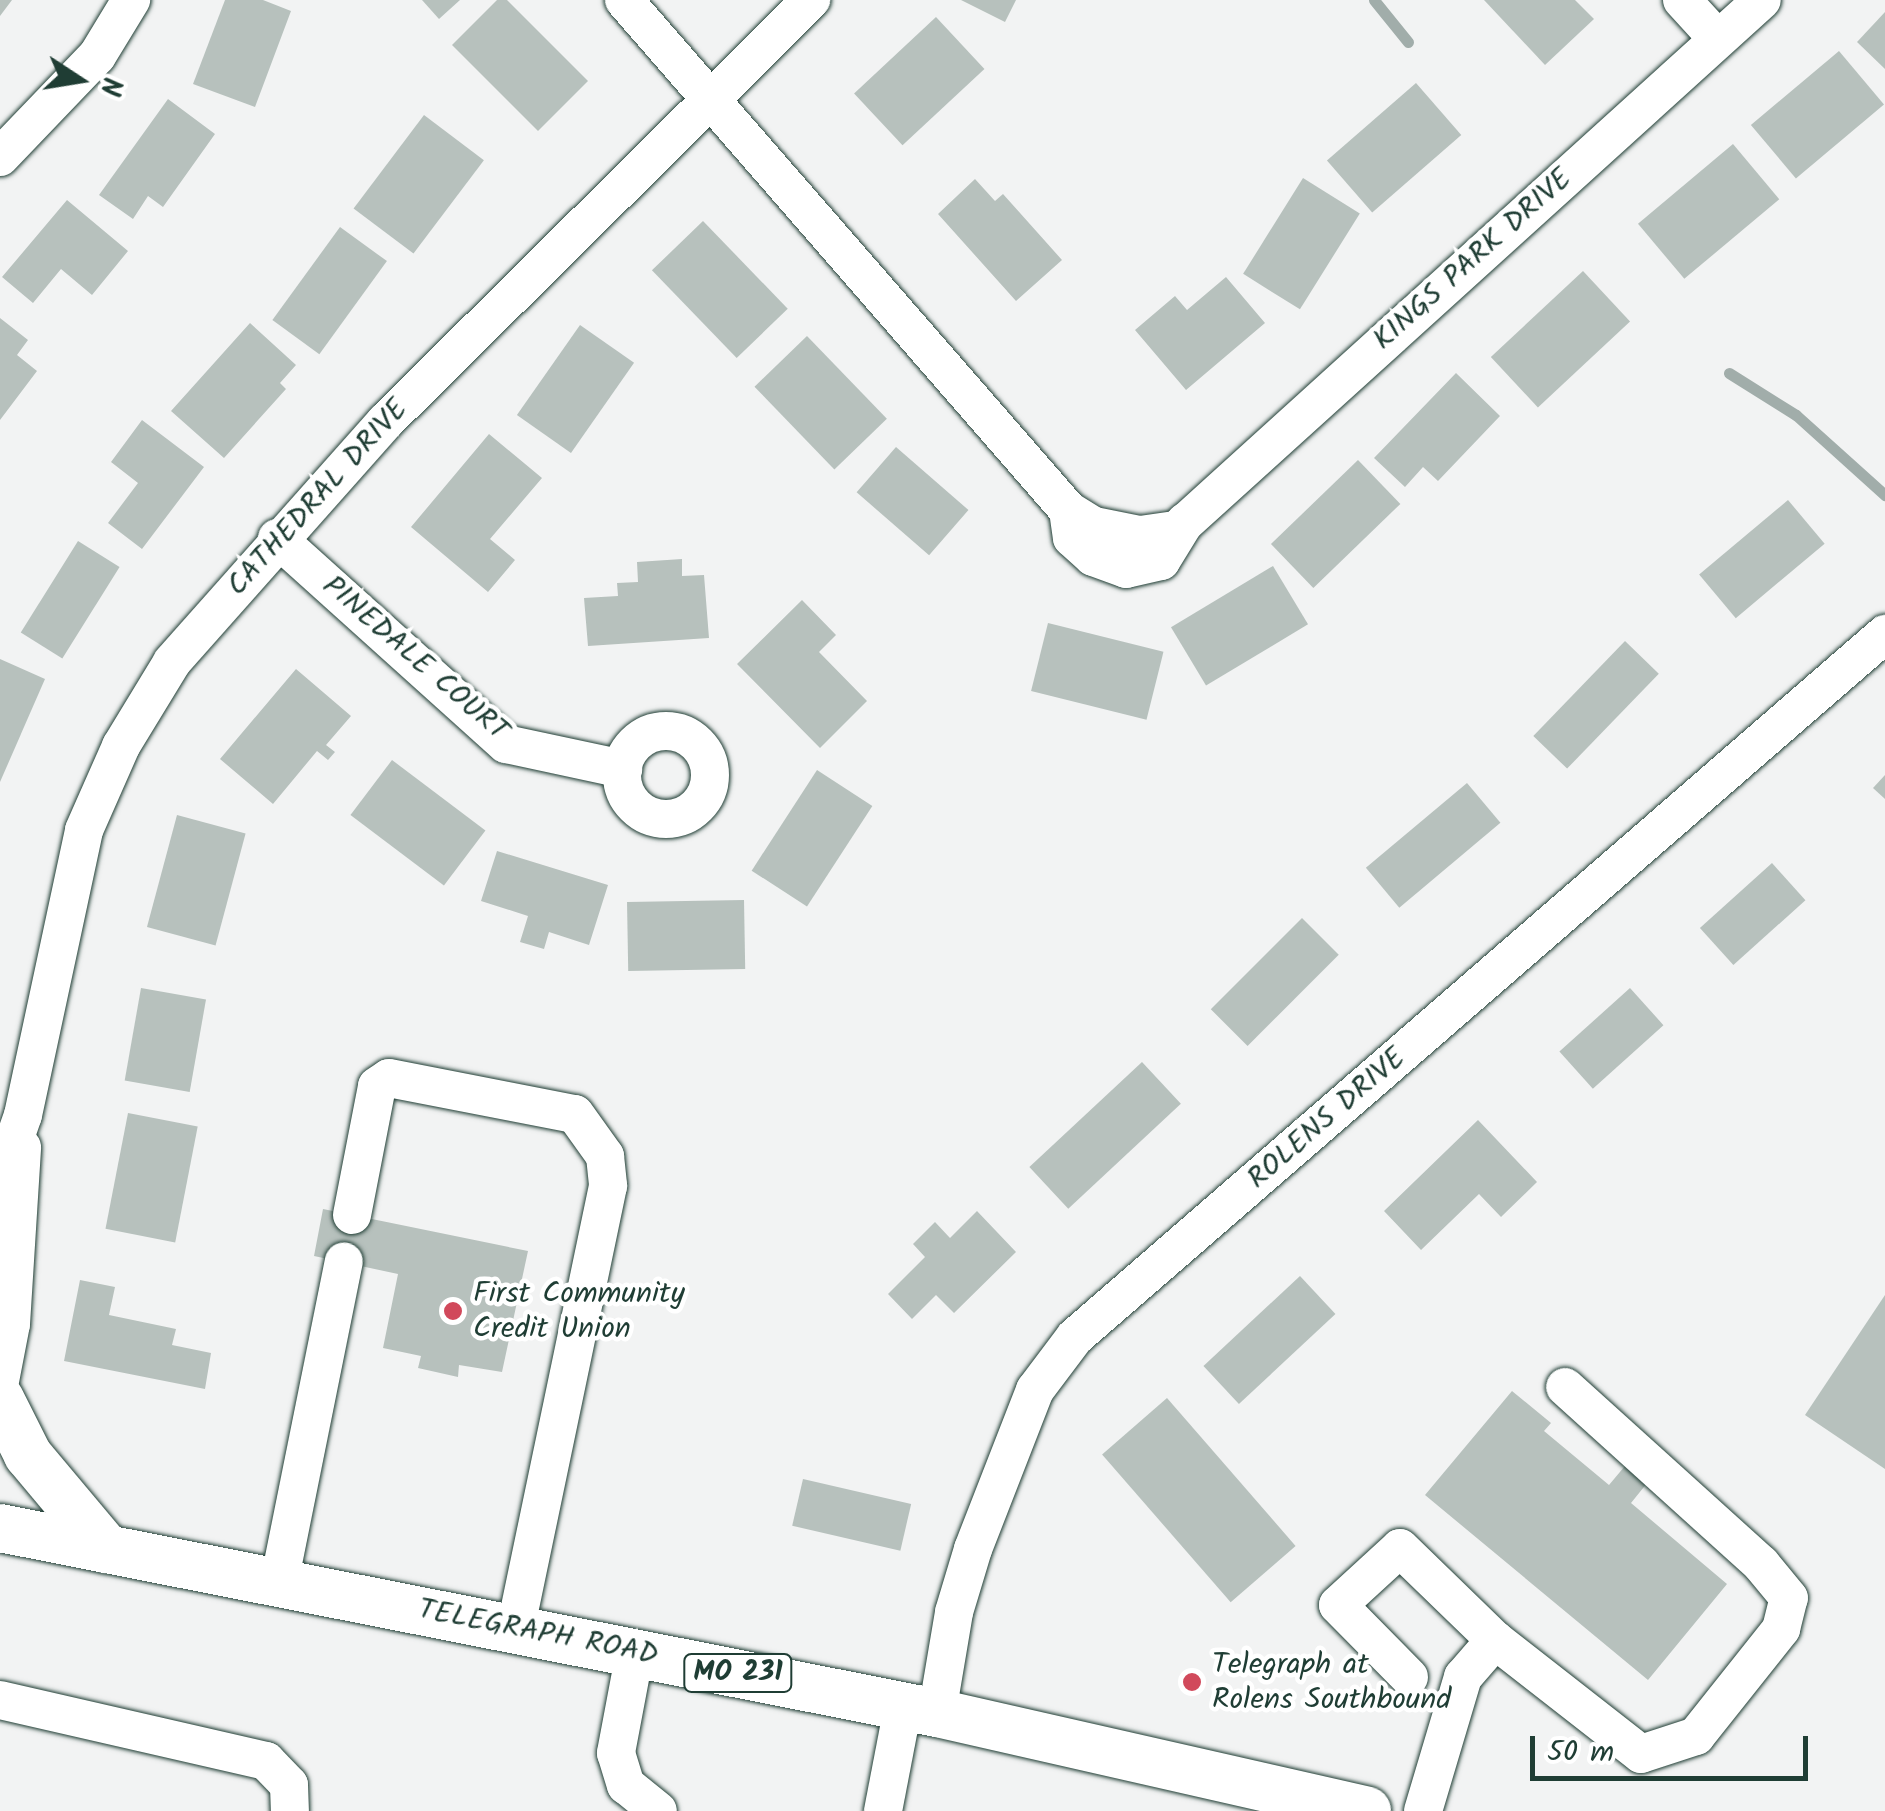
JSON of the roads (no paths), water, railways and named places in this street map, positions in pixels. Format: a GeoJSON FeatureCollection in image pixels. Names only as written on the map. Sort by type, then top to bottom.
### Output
{"type":"FeatureCollection","features":[{"type":"Feature","properties":{"kind":"main road"},"geometry":{"type":"LineString","coordinates":[[0,1399],[28,1454],[107,1550]]}},
{"type":"Feature","properties":{"kind":"main road","name":"TELEGRAPH ROAD"},"geometry":{"type":"LineString","coordinates":[[0,1528],[920,1710],[1367,1811]]}},
{"type":"Feature","properties":{"kind":"street"},"geometry":{"type":"LineString","coordinates":[[0,157],[97,56],[132,0]]}},
{"type":"Feature","properties":{"kind":"street","name":"KINGS PARK DRIVE"},"geometry":{"type":"LineString","coordinates":[[624,0],[1068,510],[1094,526],[1140,535],[1177,530],[1762,0]]}},
{"type":"Feature","properties":{"kind":"street","name":"CATHEDRAL DRIVE"},"geometry":{"type":"LineString","coordinates":[[0,1180],[23,1115],[84,830],[121,746],[172,662],[278,538],[811,0]]}},
{"type":"Feature","properties":{"kind":"street"},"geometry":{"type":"LineString","coordinates":[[1682,0],[1717,38]]}},
{"type":"Feature","properties":{"kind":"street","name":"PINEDALE COURT"},"geometry":{"type":"LineString","coordinates":[[278,538],[506,744],[623,769]]}},
{"type":"Feature","properties":{"kind":"street","name":"ROLENS DRIVE"},"geometry":{"type":"LineString","coordinates":[[882,1811],[973,1549],[1035,1390],[1075,1337],[1885,634]]}},
{"type":"Feature","properties":{"kind":"street"},"geometry":{"type":"LineString","coordinates":[[352,1215],[378,1086],[389,1078],[575,1114],[605,1156],[608,1186],[516,1628]]}},
{"type":"Feature","properties":{"kind":"street","name":"CATHEDRAL DRIVE"},"geometry":{"type":"LineString","coordinates":[[0,1381],[18,1242],[23,1115]]}},
{"type":"Feature","properties":{"kind":"street"},"geometry":{"type":"LineString","coordinates":[[279,1583],[344,1262]]}},
{"type":"Feature","properties":{"kind":"street"},"geometry":{"type":"LineString","coordinates":[[1409,1677],[1338,1606],[1400,1548],[1495,1640],[1641,1754],[1696,1736],[1781,1629],[1789,1598],[1761,1564],[1565,1387]]}},
{"type":"Feature","properties":{"kind":"street"},"geometry":{"type":"LineString","coordinates":[[1422,1811],[1463,1677],[1495,1640]]}},
{"type":"Feature","properties":{"kind":"street"},"geometry":{"type":"LineString","coordinates":[[635,1652],[616,1753],[626,1785],[658,1811]]}},
{"type":"Feature","properties":{"kind":"street"},"geometry":{"type":"LineString","coordinates":[[0,1700],[266,1761],[289,1785],[290,1811]]}},
{"type":"Feature","properties":{"kind":"waterway"},"geometry":{"type":"LineString","coordinates":[[1374,0],[1408,42]]}},
{"type":"Feature","properties":{"kind":"waterway"},"geometry":{"type":"LineString","coordinates":[[1729,373],[1796,415],[1885,495]]}},
{"type":"Feature","properties":{"kind":"place","name":"First Community Credit Union"},"geometry":{"type":"Point","coordinates":[453,1311]}},
{"type":"Feature","properties":{"kind":"place","name":"Telegraph at Rolens Southbound"},"geometry":{"type":"Point","coordinates":[1192,1682]}}]}
